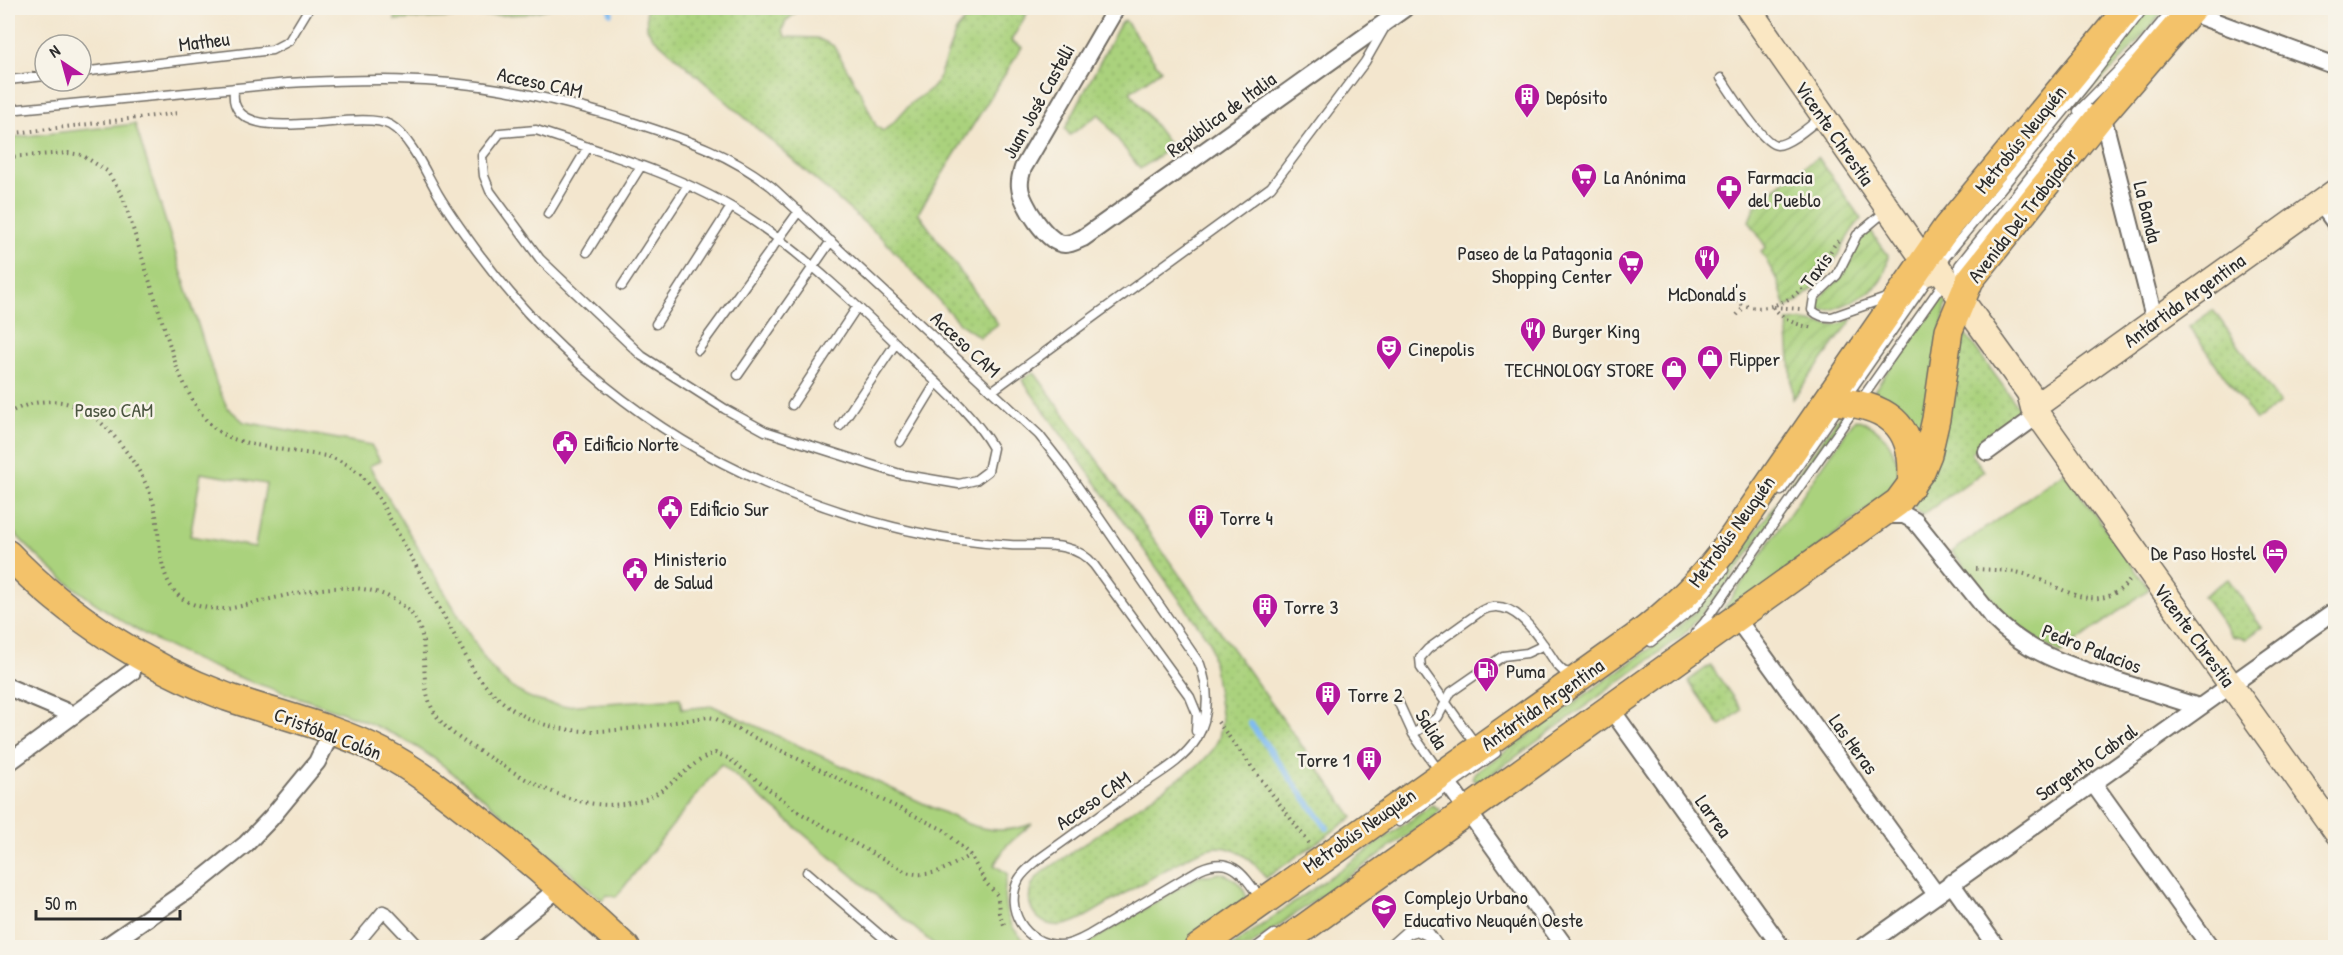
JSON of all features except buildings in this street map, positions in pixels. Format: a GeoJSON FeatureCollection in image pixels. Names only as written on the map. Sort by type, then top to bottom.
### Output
{"type":"FeatureCollection","features":[{"type":"Feature","properties":{"kind":"main road","name":"Vicente Chrestia"},"geometry":{"type":"LineString","coordinates":[[1748,8],[1941,283],[2018,400],[2035,412],[2336,832]]}},
{"type":"Feature","properties":{"kind":"main road","name":"Avenida Del Trabajador"},"geometry":{"type":"LineString","coordinates":[[1882,515],[1911,487],[1921,471],[1933,436],[1945,348],[1941,283],[1960,210],[2128,8]]}},
{"type":"Feature","properties":{"kind":"main road","name":"Avenida Del Trabajador"},"geometry":{"type":"LineString","coordinates":[[1844,402],[1901,293],[1941,283],[1976,269],[2094,111],[2185,9]]}},
{"type":"Feature","properties":{"kind":"main road","name":"Antártida Argentina"},"geometry":{"type":"LineString","coordinates":[[2035,412],[2155,321],[2328,197]]}},
{"type":"Feature","properties":{"kind":"main road","name":"Antártida Argentina"},"geometry":{"type":"LineString","coordinates":[[1198,948],[1263,902],[1446,781],[1479,749],[1654,623],[1706,573],[1844,402]]}},
{"type":"Feature","properties":{"kind":"main road"},"geometry":{"type":"LineString","coordinates":[[1844,402],[1882,411],[1902,428],[1913,462],[1911,487]]}},
{"type":"Feature","properties":{"kind":"main road"},"geometry":{"type":"LineString","coordinates":[[1280,938],[1463,804],[1611,710],[1882,515]]}},
{"type":"Feature","properties":{"kind":"main road","name":"Cristóbal Colón"},"geometry":{"type":"LineString","coordinates":[[8,554],[57,598],[144,658],[199,686],[329,739],[408,788],[489,848],[554,892],[626,948]]}},
{"type":"Feature","properties":{"kind":"main road","name":"Cristóbal Colón"},"geometry":{"type":"LineString","coordinates":[[8,580],[60,624],[132,672],[196,703],[329,739]]}},
{"type":"Feature","properties":{"kind":"main road","name":"Cristóbal Colón"},"geometry":{"type":"LineString","coordinates":[[554,892],[601,948]]}},
{"type":"Feature","properties":{"kind":"street","name":"Juan José Castelli"},"geometry":{"type":"LineString","coordinates":[[1057,243],[1045,232],[1025,204],[1019,186],[1023,168],[1116,8]]}},
{"type":"Feature","properties":{"kind":"street","name":"República de Italia"},"geometry":{"type":"LineString","coordinates":[[1057,243],[1065,244],[1083,238],[1405,8]]}},
{"type":"Feature","properties":{"kind":"street"},"geometry":{"type":"LineString","coordinates":[[2185,9],[2336,66]]}},
{"type":"Feature","properties":{"kind":"street"},"geometry":{"type":"LineString","coordinates":[[2063,92],[2070,98],[1943,253],[1938,254],[1936,248],[2063,92]]}},
{"type":"Feature","properties":{"kind":"street"},"geometry":{"type":"LineString","coordinates":[[2094,111],[1967,272],[1962,272],[1960,266],[2094,111]]}},
{"type":"Feature","properties":{"kind":"street","name":"La Banda"},"geometry":{"type":"LineString","coordinates":[[2094,111],[2155,321]]}},
{"type":"Feature","properties":{"kind":"street"},"geometry":{"type":"LineString","coordinates":[[2328,197],[2336,224]]}},
{"type":"Feature","properties":{"kind":"street","name":"Antártida Argentina"},"geometry":{"type":"LineString","coordinates":[[1987,452],[2035,412]]}},
{"type":"Feature","properties":{"kind":"street","name":"Pedro Palacios"},"geometry":{"type":"LineString","coordinates":[[1882,515],[1904,515],[1915,521],[1993,618],[2005,630],[2029,647],[2070,667],[2199,707]]}},
{"type":"Feature","properties":{"kind":"street","name":"Sargento Cabral"},"geometry":{"type":"LineString","coordinates":[[1862,948],[2336,610]]}},
{"type":"Feature","properties":{"kind":"street","name":"Las Heras"},"geometry":{"type":"LineString","coordinates":[[1737,619],[1936,894]]}},
{"type":"Feature","properties":{"kind":"street"},"geometry":{"type":"LineString","coordinates":[[8,763],[132,672]]}},
{"type":"Feature","properties":{"kind":"street"},"geometry":{"type":"LineString","coordinates":[[8,687],[74,715]]}},
{"type":"Feature","properties":{"kind":"street","name":"Larrea"},"geometry":{"type":"LineString","coordinates":[[1611,710],[1782,948]]}},
{"type":"Feature","properties":{"kind":"street"},"geometry":{"type":"LineString","coordinates":[[109,946],[240,850],[317,762],[329,739]]}},
{"type":"Feature","properties":{"kind":"street"},"geometry":{"type":"LineString","coordinates":[[1446,781],[1566,948]]}},
{"type":"Feature","properties":{"kind":"street"},"geometry":{"type":"LineString","coordinates":[[2093,783],[2211,948]]}},
{"type":"Feature","properties":{"kind":"street"},"geometry":{"type":"LineString","coordinates":[[1951,883],[1997,948]]}},
{"type":"Feature","properties":{"kind":"street"},"geometry":{"type":"LineString","coordinates":[[486,948],[554,892]]}},
{"type":"Feature","properties":{"kind":"street"},"geometry":{"type":"LineString","coordinates":[[353,948],[382,912],[387,914],[418,948]]}},
{"type":"Feature","properties":{"kind":"street"},"geometry":{"type":"LineString","coordinates":[[1390,948],[1408,933],[1417,929],[1428,934],[1438,948]]}},
{"type":"Feature","properties":{"kind":"lane","name":"Matheu"},"geometry":{"type":"LineString","coordinates":[[93,71],[272,50],[289,41],[309,8]]}},
{"type":"Feature","properties":{"kind":"lane","name":"Metrobús Neuquén"},"geometry":{"type":"LineString","coordinates":[[1777,496],[1844,402],[1941,283],[2144,8]]}},
{"type":"Feature","properties":{"kind":"lane","name":"Metrobús Neuquén"},"geometry":{"type":"LineString","coordinates":[[1688,639],[1704,623],[1844,402],[2074,116],[2133,55],[2185,9]]}},
{"type":"Feature","properties":{"kind":"lane"},"geometry":{"type":"LineString","coordinates":[[992,391],[1266,192],[1281,177],[1365,62],[1390,18]]}},
{"type":"Feature","properties":{"kind":"lane"},"geometry":{"type":"LineString","coordinates":[[8,80],[33,77]]}},
{"type":"Feature","properties":{"kind":"lane"},"geometry":{"type":"LineString","coordinates":[[1721,78],[1764,137],[1773,144],[1779,145],[1786,142],[1823,116]]}},
{"type":"Feature","properties":{"kind":"lane","name":"Acceso CAM"},"geometry":{"type":"LineString","coordinates":[[8,110],[334,80],[421,81],[504,90],[612,116],[717,151],[754,173],[799,211],[1039,435],[1192,650],[1206,680],[1205,714],[1196,741],[1176,762],[1039,859],[1023,873],[1014,895],[1013,904],[1018,920],[1027,933],[1043,942],[1061,946],[1071,944],[1200,869],[1222,864],[1229,865],[1241,873],[1263,902]]}},
{"type":"Feature","properties":{"kind":"lane"},"geometry":{"type":"LineString","coordinates":[[234,88],[235,105],[238,111],[262,123],[370,121],[392,126],[408,144],[459,226],[479,253],[508,290],[553,338],[604,386],[632,407],[728,466],[800,497],[904,530],[971,543],[1065,548],[1079,551],[1094,565],[1190,697],[1197,714],[1196,741]]}},
{"type":"Feature","properties":{"kind":"lane"},"geometry":{"type":"LineString","coordinates":[[536,130],[640,166],[688,185],[731,207],[813,268],[896,343],[977,425],[993,448],[988,471],[976,480],[959,484],[900,474],[765,431],[725,409],[642,356],[540,259],[490,191],[484,176],[482,156],[500,133],[536,130]]}},
{"type":"Feature","properties":{"kind":"lane"},"geometry":{"type":"LineString","coordinates":[[548,214],[588,147]]}},
{"type":"Feature","properties":{"kind":"lane"},"geometry":{"type":"LineString","coordinates":[[587,252],[640,166]]}},
{"type":"Feature","properties":{"kind":"lane"},"geometry":{"type":"LineString","coordinates":[[622,286],[688,185]]}},
{"type":"Feature","properties":{"kind":"lane"},"geometry":{"type":"LineString","coordinates":[[656,324],[731,207]]}},
{"type":"Feature","properties":{"kind":"lane","name":"Taxis"},"geometry":{"type":"LineString","coordinates":[[1888,209],[1857,235],[1837,275],[1814,297],[1812,310],[1816,315],[1832,317],[1901,293]]}},
{"type":"Feature","properties":{"kind":"lane"},"geometry":{"type":"LineString","coordinates":[[698,350],[799,211]]}},
{"type":"Feature","properties":{"kind":"lane"},"geometry":{"type":"LineString","coordinates":[[738,375],[831,241]]}},
{"type":"Feature","properties":{"kind":"lane"},"geometry":{"type":"LineString","coordinates":[[792,405],[856,307]]}},
{"type":"Feature","properties":{"kind":"lane"},"geometry":{"type":"LineString","coordinates":[[840,426],[896,343]]}},
{"type":"Feature","properties":{"kind":"lane"},"geometry":{"type":"LineString","coordinates":[[900,442],[936,384]]}},
{"type":"Feature","properties":{"kind":"lane","name":"Metrobús Neuquén"},"geometry":{"type":"LineString","coordinates":[[1641,649],[1694,608],[1730,563]]}},
{"type":"Feature","properties":{"kind":"lane"},"geometry":{"type":"LineString","coordinates":[[1479,749],[1421,668],[1420,658],[1428,649],[1481,611],[1495,607],[1516,613],[1525,620],[1563,671],[1582,675]]}},
{"type":"Feature","properties":{"kind":"lane"},"geometry":{"type":"LineString","coordinates":[[1413,734],[1437,717],[1451,692],[1503,656],[1527,653],[1544,645]]}},
{"type":"Feature","properties":{"kind":"lane","name":"Salida"},"geometry":{"type":"LineString","coordinates":[[1397,699],[1413,734],[1446,781]]}},
{"type":"Feature","properties":{"kind":"lane","name":"Metrobús Neuquén"},"geometry":{"type":"LineString","coordinates":[[1392,826],[1446,781],[1507,745]]}},
{"type":"Feature","properties":{"kind":"lane"},"geometry":{"type":"LineString","coordinates":[[807,872],[896,948]]}},
{"type":"Feature","properties":{"kind":"lane"},"geometry":{"type":"LineString","coordinates":[[1255,948],[1280,938]]}},
{"type":"Feature","properties":{"kind":"path"},"geometry":{"type":"LineString","coordinates":[[8,134],[178,113]]}},
{"type":"Feature","properties":{"kind":"path"},"geometry":{"type":"LineString","coordinates":[[8,157],[68,153],[82,155],[107,171],[123,197],[177,368],[205,418],[221,434],[230,438],[326,456],[338,459],[358,470],[378,497],[474,671],[486,688],[504,704],[524,717],[551,726],[578,731],[627,729],[714,718],[933,824],[954,839],[970,855],[986,883],[999,897]]}},
{"type":"Feature","properties":{"kind":"path"},"geometry":{"type":"LineString","coordinates":[[1812,278],[1826,263],[1833,247],[1844,234]]}},
{"type":"Feature","properties":{"kind":"path"},"geometry":{"type":"LineString","coordinates":[[1773,307],[1787,301],[1805,285]]}},
{"type":"Feature","properties":{"kind":"path"},"geometry":{"type":"LineString","coordinates":[[1736,300],[1744,307],[1812,310]]}},
{"type":"Feature","properties":{"kind":"path"},"geometry":{"type":"LineString","coordinates":[[1737,315],[1744,307]]}},
{"type":"Feature","properties":{"kind":"path"},"geometry":{"type":"LineString","coordinates":[[8,413],[29,404],[56,401],[83,408],[109,430],[136,466],[147,486],[154,507],[169,582],[185,601],[212,609],[227,609],[340,587],[376,592],[404,606],[421,628],[425,655],[426,691],[435,714],[444,725],[466,743],[548,792],[587,802],[626,804],[640,801],[664,789],[706,757],[715,753],[728,758],[800,813],[906,872],[929,875],[940,872],[970,855]]}},
{"type":"Feature","properties":{"kind":"path"},"geometry":{"type":"LineString","coordinates":[[1970,562],[1981,576]]}},
{"type":"Feature","properties":{"kind":"path"},"geometry":{"type":"LineString","coordinates":[[1976,569],[2017,572],[2093,599],[2111,596],[2132,578]]}},
{"type":"Feature","properties":{"kind":"path"},"geometry":{"type":"LineString","coordinates":[[1216,731],[1217,714]]}},
{"type":"Feature","properties":{"kind":"path"},"geometry":{"type":"LineString","coordinates":[[1217,721],[1315,851]]}},
{"type":"Feature","properties":{"kind":"green space"},"geometry":{"type":"Polygon","coordinates":[[[396,8],[551,8],[525,14],[395,20],[396,8]]]}},
{"type":"Feature","properties":{"kind":"green space"},"geometry":{"type":"Polygon","coordinates":[[[646,8],[801,8],[786,21],[782,30],[786,37],[817,38],[834,46],[863,97],[876,126],[883,131],[911,103],[937,82],[956,31],[975,8],[1030,8],[1011,41],[1022,47],[918,213],[998,324],[980,337],[959,323],[884,240],[652,36],[647,28],[646,8]]]}},
{"type":"Feature","properties":{"kind":"green space"},"geometry":{"type":"Polygon","coordinates":[[[2148,8],[2167,8],[2117,65],[2079,101],[2148,8]]]}},
{"type":"Feature","properties":{"kind":"green space"},"geometry":{"type":"Polygon","coordinates":[[[1125,20],[1161,70],[1130,92],[1171,147],[1140,169],[1099,114],[1070,135],[1065,129],[1120,24],[1125,20]]]}},
{"type":"Feature","properties":{"kind":"green space","name":"Paseo CAM"},"geometry":{"type":"Polygon","coordinates":[[[135,124],[217,385],[227,407],[244,422],[371,445],[380,461],[369,466],[484,658],[509,685],[528,697],[563,706],[680,698],[682,709],[713,706],[968,824],[1000,830],[1032,824],[1007,845],[994,865],[1008,874],[1004,895],[1012,926],[1026,941],[1036,947],[937,947],[721,764],[616,897],[607,895],[602,900],[464,782],[408,742],[364,721],[248,681],[195,659],[136,629],[81,593],[31,550],[8,526],[8,138],[135,124]],[[201,473],[190,536],[255,547],[266,484],[201,473]]]}},
{"type":"Feature","properties":{"kind":"green space"},"geometry":{"type":"Polygon","coordinates":[[[1818,157],[1861,219],[1850,232],[1821,280],[1808,293],[1786,308],[1778,282],[1761,251],[1766,247],[1749,221],[1757,201],[1818,157]]]}},
{"type":"Feature","properties":{"kind":"green space"},"geometry":{"type":"Polygon","coordinates":[[[1870,230],[1888,255],[1887,266],[1880,282],[1875,288],[1853,301],[1832,309],[1820,310],[1818,302],[1820,298],[1843,275],[1860,240],[1870,230]]]}},
{"type":"Feature","properties":{"kind":"green space"},"geometry":{"type":"Polygon","coordinates":[[[1942,297],[1947,301],[1920,427],[1901,408],[1874,391],[1936,301],[1942,297]]]}},
{"type":"Feature","properties":{"kind":"green space"},"geometry":{"type":"Polygon","coordinates":[[[2213,310],[2280,403],[2256,420],[2189,327],[2213,310]]]}},
{"type":"Feature","properties":{"kind":"green space"},"geometry":{"type":"Polygon","coordinates":[[[1855,316],[1793,399],[1787,321],[1797,320],[1829,325],[1845,322],[1855,316]]]}},
{"type":"Feature","properties":{"kind":"green space"},"geometry":{"type":"Polygon","coordinates":[[[1964,335],[2024,415],[1971,453],[1984,471],[1922,515],[1912,505],[1960,336],[1964,335]]]}},
{"type":"Feature","properties":{"kind":"green space"},"geometry":{"type":"Polygon","coordinates":[[[1034,372],[1353,817],[1266,878],[1252,862],[1240,853],[1218,847],[1200,851],[1188,857],[1073,923],[1047,924],[1033,912],[1030,894],[1039,875],[1201,763],[1212,751],[1219,738],[1222,720],[1210,642],[1022,380],[1034,372]]]}},
{"type":"Feature","properties":{"kind":"green space"},"geometry":{"type":"Polygon","coordinates":[[[1841,414],[1845,414],[1843,420],[1721,592],[1682,636],[1481,782],[1474,781],[1472,778],[1475,773],[1662,640],[1693,614],[1715,588],[1841,414]]]}},
{"type":"Feature","properties":{"kind":"green space"},"geometry":{"type":"Polygon","coordinates":[[[1855,419],[1875,429],[1890,445],[1898,465],[1896,487],[1705,636],[1855,419]]]}},
{"type":"Feature","properties":{"kind":"green space"},"geometry":{"type":"Polygon","coordinates":[[[2064,472],[2149,589],[2061,653],[2028,634],[2014,622],[1952,552],[2064,472]]]}},
{"type":"Feature","properties":{"kind":"green space"},"geometry":{"type":"Polygon","coordinates":[[[2228,579],[2262,627],[2246,639],[2232,636],[2203,596],[2228,579]]]}},
{"type":"Feature","properties":{"kind":"green space"},"geometry":{"type":"Polygon","coordinates":[[[1710,665],[1742,710],[1720,726],[1688,681],[1710,665]]]}},
{"type":"Feature","properties":{"kind":"green space"},"geometry":{"type":"Polygon","coordinates":[[[1432,805],[1439,809],[1435,816],[1248,947],[1229,948],[1432,805]]]}},
{"type":"Feature","properties":{"kind":"green space"},"geometry":{"type":"Polygon","coordinates":[[[1220,873],[1238,882],[1247,900],[1185,947],[1080,948],[1197,877],[1220,873]]]}},
{"type":"Feature","properties":{"kind":"waterway"},"geometry":{"type":"LineString","coordinates":[[610,8],[611,13]]}},
{"type":"Feature","properties":{"kind":"waterway"},"geometry":{"type":"LineString","coordinates":[[1250,723],[1327,828]]}},
{"type":"Feature","properties":{"kind":"place","name":"Depósito"},"geometry":{"type":"Point","coordinates":[1527,119]}},
{"type":"Feature","properties":{"kind":"place","name":"La Anónima"},"geometry":{"type":"Point","coordinates":[1584,199]}},
{"type":"Feature","properties":{"kind":"place","name":"Farmacia del Pueblo"},"geometry":{"type":"Point","coordinates":[1729,211]}},
{"type":"Feature","properties":{"kind":"place","name":"McDonald's"},"geometry":{"type":"Point","coordinates":[1707,281]}},
{"type":"Feature","properties":{"kind":"place","name":"Paseo de la Patagonia Shopping Center"},"geometry":{"type":"Point","coordinates":[1631,286]}},
{"type":"Feature","properties":{"kind":"place","name":"Burger King"},"geometry":{"type":"Point","coordinates":[1533,353]}},
{"type":"Feature","properties":{"kind":"place","name":"Cinepolis"},"geometry":{"type":"Point","coordinates":[1389,371]}},
{"type":"Feature","properties":{"kind":"place","name":"Flipper"},"geometry":{"type":"Point","coordinates":[1710,381]}},
{"type":"Feature","properties":{"kind":"place","name":"TECHNOLOGY STORE"},"geometry":{"type":"Point","coordinates":[1674,392]}},
{"type":"Feature","properties":{"kind":"place","name":"Edificio Norte"},"geometry":{"type":"Point","coordinates":[565,466]}},
{"type":"Feature","properties":{"kind":"place","name":"Edificio Sur"},"geometry":{"type":"Point","coordinates":[670,531]}},
{"type":"Feature","properties":{"kind":"place","name":"Torre 4"},"geometry":{"type":"Point","coordinates":[1201,540]}},
{"type":"Feature","properties":{"kind":"place","name":"De Paso Hostel"},"geometry":{"type":"Point","coordinates":[2275,575]}},
{"type":"Feature","properties":{"kind":"place","name":"Ministerio de Salud"},"geometry":{"type":"Point","coordinates":[635,593]}},
{"type":"Feature","properties":{"kind":"place","name":"Torre 3"},"geometry":{"type":"Point","coordinates":[1265,629]}},
{"type":"Feature","properties":{"kind":"place","name":"Puma"},"geometry":{"type":"Point","coordinates":[1486,693]}},
{"type":"Feature","properties":{"kind":"place","name":"Torre 2"},"geometry":{"type":"Point","coordinates":[1328,717]}},
{"type":"Feature","properties":{"kind":"place","name":"Torre 1"},"geometry":{"type":"Point","coordinates":[1369,782]}},
{"type":"Feature","properties":{"kind":"place","name":"Complejo Urbano Educativo Neuquén Oeste"},"geometry":{"type":"Point","coordinates":[1384,930]}}]}
